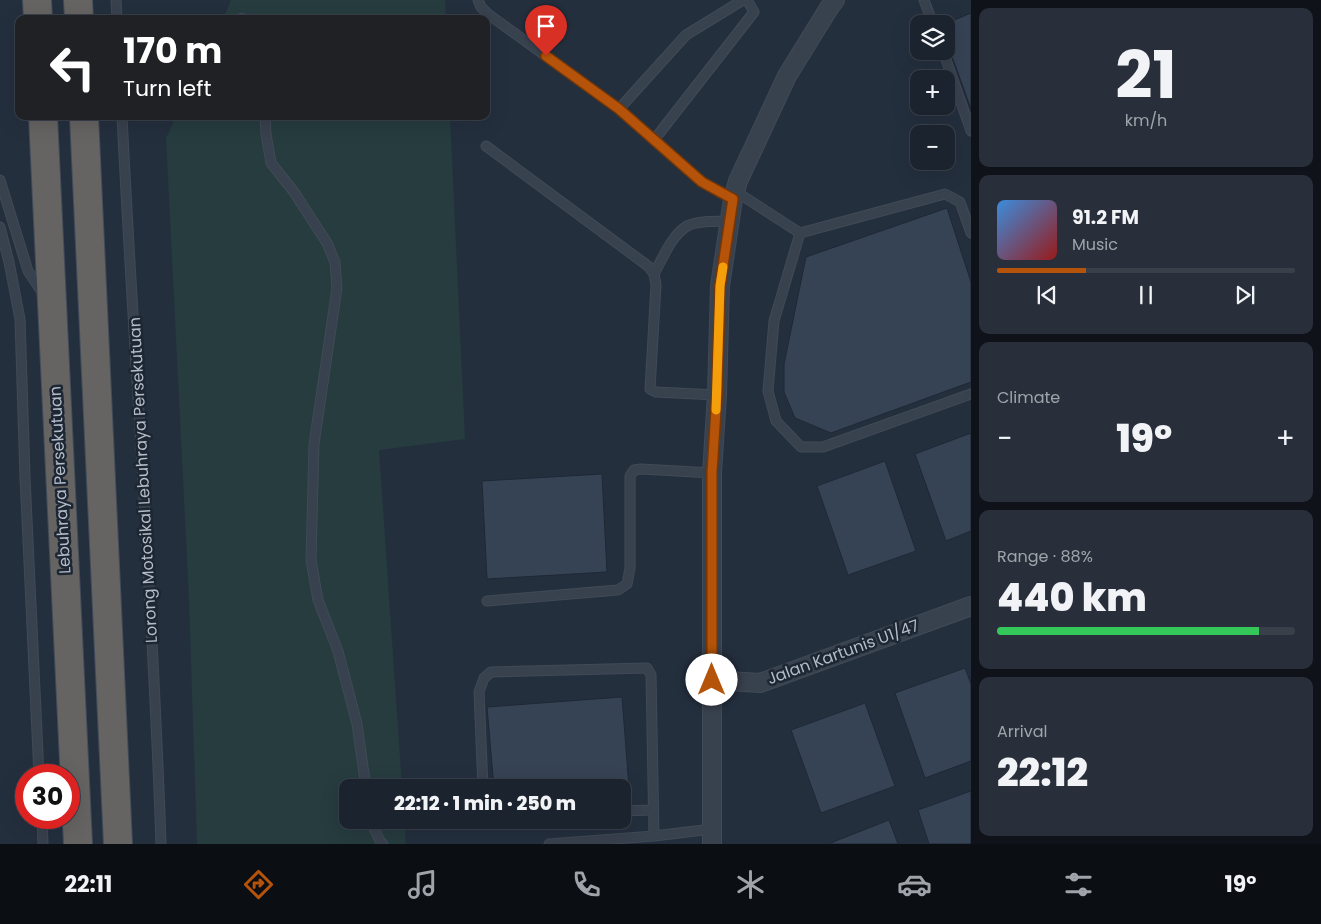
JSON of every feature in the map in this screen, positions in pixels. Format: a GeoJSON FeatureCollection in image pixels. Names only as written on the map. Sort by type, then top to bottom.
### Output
{"type":"FeatureCollection","features":[{"type":"Feature","properties":{"kind":"highway"},"geometry":{"type":"LineString","coordinates":[[37,0],[38,15]]}},
{"type":"Feature","properties":{"kind":"highway"},"geometry":{"type":"LineString","coordinates":[[78,0],[78,15]]}},
{"type":"Feature","properties":{"kind":"highway","name":"Lebuhraya Persekutuan"},"geometry":{"type":"LineString","coordinates":[[43,120],[78,844]]}},
{"type":"Feature","properties":{"kind":"highway"},"geometry":{"type":"LineString","coordinates":[[84,120],[118,844]]}},
{"type":"Feature","properties":{"kind":"street"},"geometry":{"type":"LineString","coordinates":[[712,836],[712,472],[717,394],[720,286],[734,195],[787,76],[835,0]]}},
{"type":"Feature","properties":{"kind":"street","name":"Jalan Kartunis U1/47"},"geometry":{"type":"LineString","coordinates":[[712,680],[760,683],[971,606]]}},
{"type":"Feature","properties":{"kind":"lane"},"geometry":{"type":"LineString","coordinates":[[116,0],[117,15]]}},
{"type":"Feature","properties":{"kind":"lane"},"geometry":{"type":"LineString","coordinates":[[478,0],[481,7],[489,15]]}},
{"type":"Feature","properties":{"kind":"lane"},"geometry":{"type":"LineString","coordinates":[[619,109],[686,35],[743,0]]}},
{"type":"Feature","properties":{"kind":"lane"},"geometry":{"type":"LineString","coordinates":[[654,140],[754,12],[747,0]]}},
{"type":"Feature","properties":{"kind":"lane"},"geometry":{"type":"LineString","coordinates":[[924,0],[930,15]]}},
{"type":"Feature","properties":{"kind":"lane"},"geometry":{"type":"LineString","coordinates":[[490,15],[619,109],[702,182],[734,195],[800,233],[946,194],[960,202],[971,233]]}},
{"type":"Feature","properties":{"kind":"lane"},"geometry":{"type":"LineString","coordinates":[[945,60],[971,131]]}},
{"type":"Feature","properties":{"kind":"lane","name":"Lorong Motosikal Lebuhraya Persekutuan"},"geometry":{"type":"LineString","coordinates":[[122,120],[158,747],[161,844]]}},
{"type":"Feature","properties":{"kind":"lane"},"geometry":{"type":"LineString","coordinates":[[265,120],[271,163],[294,192],[327,243],[335,262],[337,288],[314,444],[311,560],[318,600],[338,651],[357,724],[365,779]]}},
{"type":"Feature","properties":{"kind":"lane"},"geometry":{"type":"LineString","coordinates":[[486,146],[648,266],[654,274],[656,285],[650,390],[656,392],[717,394]]}},
{"type":"Feature","properties":{"kind":"lane"},"geometry":{"type":"LineString","coordinates":[[0,180],[28,271],[52,308]]}},
{"type":"Feature","properties":{"kind":"lane"},"geometry":{"type":"LineString","coordinates":[[654,274],[675,236],[688,226],[703,222],[730,221]]}},
{"type":"Feature","properties":{"kind":"lane"},"geometry":{"type":"LineString","coordinates":[[0,227],[20,319],[25,478],[39,764]]}},
{"type":"Feature","properties":{"kind":"lane"},"geometry":{"type":"LineString","coordinates":[[800,233],[774,321],[768,391],[776,421],[801,446],[823,447],[971,394]]}},
{"type":"Feature","properties":{"kind":"lane"},"geometry":{"type":"LineString","coordinates":[[487,601],[618,590],[627,584],[630,568],[630,476],[634,470],[712,472]]}},
{"type":"Feature","properties":{"kind":"lane"},"geometry":{"type":"LineString","coordinates":[[483,779],[479,692],[484,678],[491,672],[647,668],[650,675],[654,836]]}},
{"type":"Feature","properties":{"kind":"lane"},"geometry":{"type":"LineString","coordinates":[[631,811],[653,810]]}},
{"type":"Feature","properties":{"kind":"lane"},"geometry":{"type":"LineString","coordinates":[[42,829],[43,844]]}},
{"type":"Feature","properties":{"kind":"lane"},"geometry":{"type":"LineString","coordinates":[[374,829],[380,842],[383,844]]}},
{"type":"Feature","properties":{"kind":"lane"},"geometry":{"type":"LineString","coordinates":[[549,844],[654,836],[712,836]]}},
{"type":"Feature","properties":{"kind":"green space"},"geometry":{"type":"Polygon","coordinates":[[[231,0],[445,0],[446,15],[225,15],[231,0]]]}},
{"type":"Feature","properties":{"kind":"green space"},"geometry":{"type":"Polygon","coordinates":[[[174,120],[450,120],[465,439],[379,450],[401,779],[339,779],[339,829],[405,829],[406,844],[197,844],[189,600],[166,138],[174,120]]]}},
{"type":"Feature","properties":{"kind":"building"},"geometry":{"type":"Polygon","coordinates":[[[971,13],[971,109],[953,60],[955,60],[955,20],[971,13]]]}},
{"type":"Feature","properties":{"kind":"building"},"geometry":{"type":"Polygon","coordinates":[[[947,208],[971,282],[971,382],[831,433],[795,418],[784,392],[784,364],[806,257],[947,208]]]}},
{"type":"Feature","properties":{"kind":"building"},"geometry":{"type":"Polygon","coordinates":[[[971,433],[971,531],[946,541],[915,454],[971,433]]]}},
{"type":"Feature","properties":{"kind":"building"},"geometry":{"type":"Polygon","coordinates":[[[885,461],[916,551],[848,575],[817,486],[885,461]]]}},
{"type":"Feature","properties":{"kind":"building"},"geometry":{"type":"Polygon","coordinates":[[[602,474],[607,572],[487,579],[482,481],[602,474]]]}},
{"type":"Feature","properties":{"kind":"building"},"geometry":{"type":"Polygon","coordinates":[[[965,668],[971,684],[971,761],[925,778],[895,693],[965,668]]]}},
{"type":"Feature","properties":{"kind":"building"},"geometry":{"type":"Polygon","coordinates":[[[622,697],[628,779],[493,779],[487,707],[622,697]]]}},
{"type":"Feature","properties":{"kind":"building"},"geometry":{"type":"Polygon","coordinates":[[[865,703],[895,786],[821,813],[791,730],[865,703]]]}},
{"type":"Feature","properties":{"kind":"building"},"geometry":{"type":"Polygon","coordinates":[[[971,791],[971,844],[929,844],[918,810],[971,791]]]}},
{"type":"Feature","properties":{"kind":"building"},"geometry":{"type":"Polygon","coordinates":[[[889,820],[898,844],[828,844],[889,820]]]}},
{"type":"Feature","properties":{"kind":"slow traffic"},"geometry":{"type":"LineString","coordinates":[[716,410],[720,286],[723,267]]}},
{"type":"Feature","properties":{"kind":"route"},"geometry":{"type":"LineString","coordinates":[[546,56],[619,109],[702,182],[733,199],[720,286],[717,394],[712,472],[712,680]]}}]}
